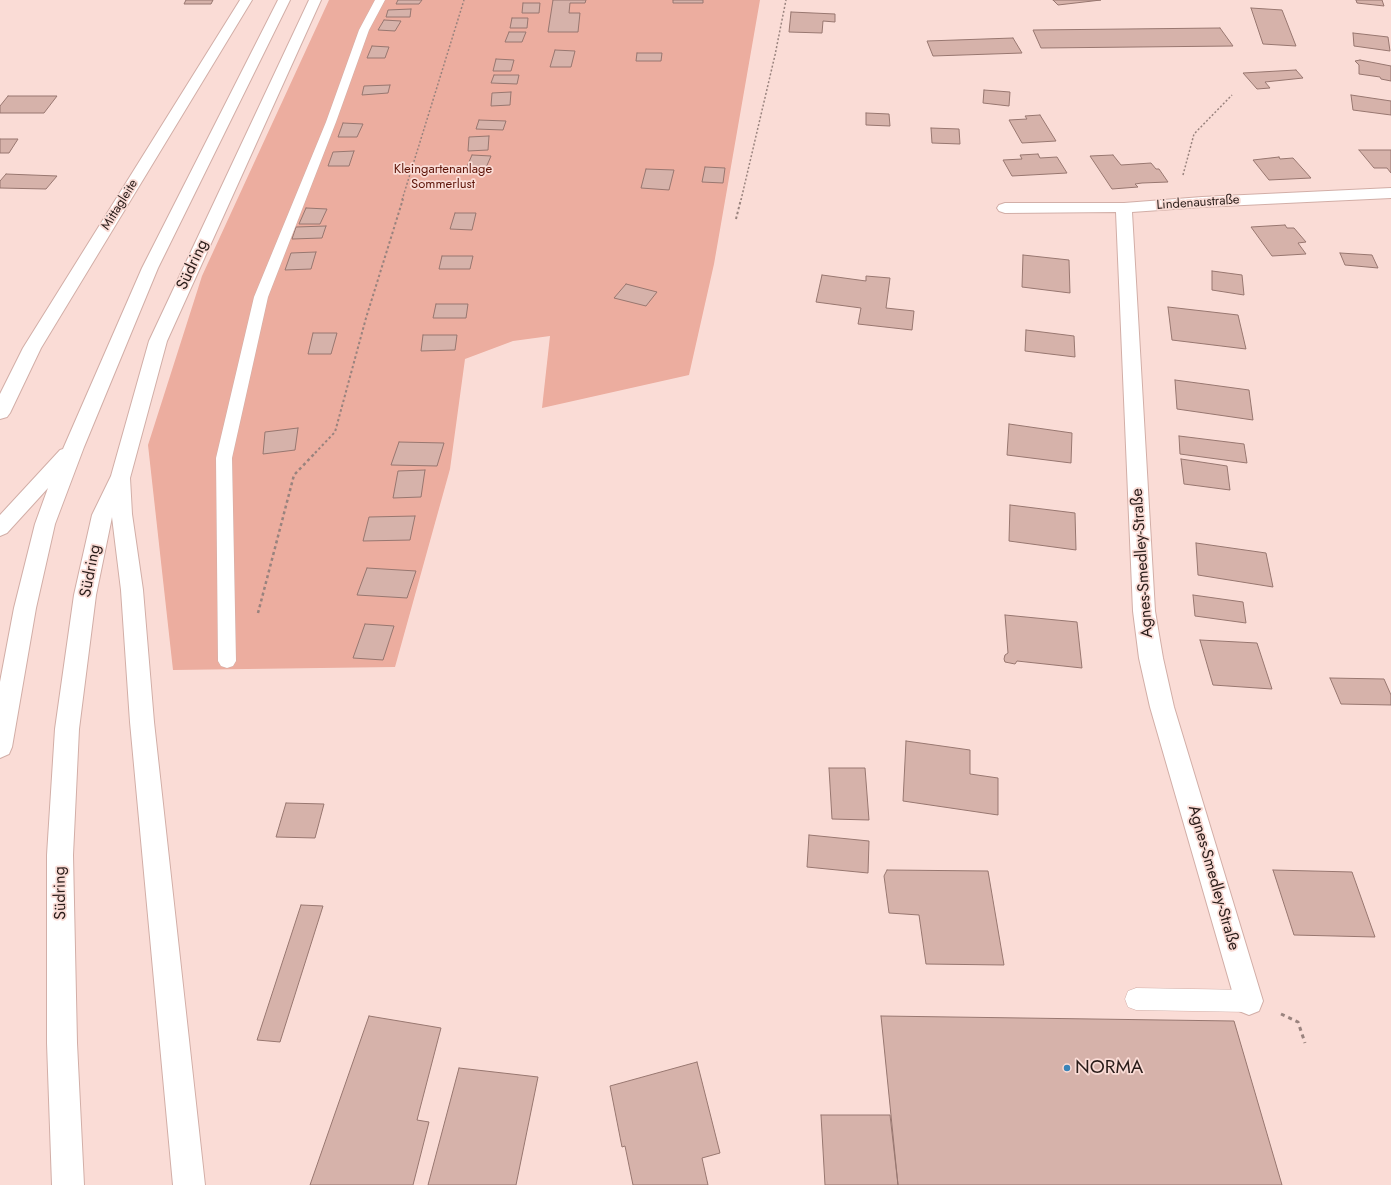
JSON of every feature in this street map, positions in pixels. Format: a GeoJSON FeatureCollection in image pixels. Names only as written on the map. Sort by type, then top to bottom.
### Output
{"type":"FeatureCollection","features":[{"type":"Feature","properties":{"kind":"main road","name":"Mittagleite"},"geometry":{"type":"LineString","coordinates":[[0,413],[32,348],[246,0]]}},
{"type":"Feature","properties":{"kind":"main road"},"geometry":{"type":"LineString","coordinates":[[0,747],[25,608],[45,524],[74,447],[150,268],[284,0]]}},
{"type":"Feature","properties":{"kind":"main road","name":"Südring"},"geometry":{"type":"LineString","coordinates":[[68,1185],[62,1043],[60,855],[67,729],[85,595],[100,523],[121,476],[158,341],[315,0]]}},
{"type":"Feature","properties":{"kind":"main road","name":"Lindenaustraße"},"geometry":{"type":"LineString","coordinates":[[1005,208],[1124,208],[1202,202],[1391,193]]}},
{"type":"Feature","properties":{"kind":"main road","name":"Agnes-Smedley-Straße"},"geometry":{"type":"LineString","coordinates":[[1124,208],[1144,611],[1151,658],[1162,707],[1249,1001]]}},
{"type":"Feature","properties":{"kind":"main road"},"geometry":{"type":"LineString","coordinates":[[0,528],[74,447]]}},
{"type":"Feature","properties":{"kind":"main road"},"geometry":{"type":"LineString","coordinates":[[121,476],[122,514],[132,590],[142,722],[189,1185]]}},
{"type":"Feature","properties":{"kind":"lane"},"geometry":{"type":"LineString","coordinates":[[227,661],[224,458],[250,343],[261,297],[331,122],[364,30],[380,0]]}},
{"type":"Feature","properties":{"kind":"lane"},"geometry":{"type":"LineString","coordinates":[[1136,999],[1249,1001]]}},
{"type":"Feature","properties":{"kind":"path"},"geometry":{"type":"LineString","coordinates":[[258,614],[294,475],[335,432],[366,318],[464,0]]}},
{"type":"Feature","properties":{"kind":"path"},"geometry":{"type":"LineString","coordinates":[[736,219],[775,55],[786,0]]}},
{"type":"Feature","properties":{"kind":"path"},"geometry":{"type":"LineString","coordinates":[[1183,175],[1194,134],[1232,95]]}},
{"type":"Feature","properties":{"kind":"path"},"geometry":{"type":"LineString","coordinates":[[1249,1001],[1298,1022],[1305,1043]]}},
{"type":"Feature","properties":{"kind":"green space","name":"Kleingartenanlage Sommerlust"},"geometry":{"type":"Polygon","coordinates":[[[329,0],[760,0],[714,264],[689,375],[542,408],[550,336],[513,341],[465,359],[450,469],[395,667],[173,670],[148,445],[202,276],[329,0]]]}},
{"type":"Feature","properties":{"kind":"building"},"geometry":{"type":"Polygon","coordinates":[[[186,0],[213,0],[211,4],[184,4],[186,0]]]}},
{"type":"Feature","properties":{"kind":"building"},"geometry":{"type":"Polygon","coordinates":[[[398,0],[422,0],[419,4],[396,4],[398,0]]]}},
{"type":"Feature","properties":{"kind":"building"},"geometry":{"type":"Polygon","coordinates":[[[553,0],[586,0],[585,3],[570,3],[569,13],[580,13],[578,32],[548,32],[553,0]]]}},
{"type":"Feature","properties":{"kind":"building"},"geometry":{"type":"Polygon","coordinates":[[[673,0],[703,0],[703,3],[673,3],[673,0]]]}},
{"type":"Feature","properties":{"kind":"building"},"geometry":{"type":"Polygon","coordinates":[[[1053,0],[1101,0],[1058,5],[1053,0]]]}},
{"type":"Feature","properties":{"kind":"building"},"geometry":{"type":"Polygon","coordinates":[[[1356,0],[1382,0],[1384,6],[1357,3],[1356,0]]]}},
{"type":"Feature","properties":{"kind":"building"},"geometry":{"type":"Polygon","coordinates":[[[523,3],[540,3],[539,13],[522,13],[523,3]]]}},
{"type":"Feature","properties":{"kind":"building"},"geometry":{"type":"Polygon","coordinates":[[[1251,8],[1282,10],[1296,46],[1263,44],[1251,8]]]}},
{"type":"Feature","properties":{"kind":"building"},"geometry":{"type":"Polygon","coordinates":[[[411,9],[410,17],[386,17],[388,10],[411,9]]]}},
{"type":"Feature","properties":{"kind":"building"},"geometry":{"type":"Polygon","coordinates":[[[791,12],[835,14],[835,22],[823,21],[822,33],[789,32],[791,12]]]}},
{"type":"Feature","properties":{"kind":"building"},"geometry":{"type":"Polygon","coordinates":[[[512,18],[528,18],[527,28],[510,28],[512,18]]]}},
{"type":"Feature","properties":{"kind":"building"},"geometry":{"type":"Polygon","coordinates":[[[384,20],[401,21],[395,31],[378,30],[384,20]]]}},
{"type":"Feature","properties":{"kind":"building"},"geometry":{"type":"Polygon","coordinates":[[[1220,28],[1233,46],[1041,48],[1033,30],[1220,28]]]}},
{"type":"Feature","properties":{"kind":"building"},"geometry":{"type":"Polygon","coordinates":[[[509,32],[526,32],[522,42],[505,42],[509,32]]]}},
{"type":"Feature","properties":{"kind":"building"},"geometry":{"type":"Polygon","coordinates":[[[1353,33],[1388,37],[1390,51],[1354,46],[1353,33]]]}},
{"type":"Feature","properties":{"kind":"building"},"geometry":{"type":"Polygon","coordinates":[[[1013,38],[1022,53],[933,56],[927,41],[1013,38]]]}},
{"type":"Feature","properties":{"kind":"building"},"geometry":{"type":"Polygon","coordinates":[[[372,46],[389,47],[385,58],[367,58],[372,46]]]}},
{"type":"Feature","properties":{"kind":"building"},"geometry":{"type":"Polygon","coordinates":[[[555,50],[575,51],[571,67],[550,67],[555,50]]]}},
{"type":"Feature","properties":{"kind":"building"},"geometry":{"type":"Polygon","coordinates":[[[637,53],[662,53],[661,61],[636,61],[637,53]]]}},
{"type":"Feature","properties":{"kind":"building"},"geometry":{"type":"Polygon","coordinates":[[[496,59],[514,60],[511,71],[493,71],[496,59]]]}},
{"type":"Feature","properties":{"kind":"building"},"geometry":{"type":"Polygon","coordinates":[[[1360,60],[1391,66],[1391,81],[1381,79],[1380,77],[1359,74],[1359,65],[1355,61],[1360,60]]]}},
{"type":"Feature","properties":{"kind":"building"},"geometry":{"type":"Polygon","coordinates":[[[1296,70],[1303,78],[1265,82],[1270,88],[1257,89],[1243,73],[1296,70]]]}},
{"type":"Feature","properties":{"kind":"building"},"geometry":{"type":"Polygon","coordinates":[[[494,75],[519,75],[517,84],[491,83],[494,75]]]}},
{"type":"Feature","properties":{"kind":"building"},"geometry":{"type":"Polygon","coordinates":[[[390,85],[388,93],[362,95],[364,86],[390,85]]]}},
{"type":"Feature","properties":{"kind":"building"},"geometry":{"type":"Polygon","coordinates":[[[984,90],[1010,92],[1009,106],[983,103],[984,90]]]}},
{"type":"Feature","properties":{"kind":"building"},"geometry":{"type":"Polygon","coordinates":[[[511,92],[510,105],[491,106],[492,93],[511,92]]]}},
{"type":"Feature","properties":{"kind":"building"},"geometry":{"type":"Polygon","coordinates":[[[1351,95],[1391,101],[1391,115],[1353,110],[1351,95]]]}},
{"type":"Feature","properties":{"kind":"building"},"geometry":{"type":"Polygon","coordinates":[[[8,96],[57,96],[44,113],[0,113],[0,106],[8,96]]]}},
{"type":"Feature","properties":{"kind":"building"},"geometry":{"type":"Polygon","coordinates":[[[866,113],[889,114],[890,126],[866,125],[866,113]]]}},
{"type":"Feature","properties":{"kind":"building"},"geometry":{"type":"Polygon","coordinates":[[[1040,115],[1056,141],[1022,143],[1009,120],[1027,119],[1025,116],[1040,115]]]}},
{"type":"Feature","properties":{"kind":"building"},"geometry":{"type":"Polygon","coordinates":[[[479,120],[506,121],[503,130],[476,129],[479,120]]]}},
{"type":"Feature","properties":{"kind":"building"},"geometry":{"type":"Polygon","coordinates":[[[343,123],[363,124],[357,137],[338,137],[343,123]]]}},
{"type":"Feature","properties":{"kind":"building"},"geometry":{"type":"Polygon","coordinates":[[[931,128],[959,129],[960,144],[932,143],[931,128]]]}},
{"type":"Feature","properties":{"kind":"building"},"geometry":{"type":"Polygon","coordinates":[[[489,136],[488,150],[468,151],[469,137],[489,136]]]}},
{"type":"Feature","properties":{"kind":"building"},"geometry":{"type":"Polygon","coordinates":[[[0,139],[18,139],[9,153],[0,153],[0,139]]]}},
{"type":"Feature","properties":{"kind":"building"},"geometry":{"type":"Polygon","coordinates":[[[1359,150],[1391,150],[1391,173],[1387,168],[1374,168],[1359,150]]]}},
{"type":"Feature","properties":{"kind":"building"},"geometry":{"type":"Polygon","coordinates":[[[354,151],[349,166],[328,166],[333,152],[354,151]]]}},
{"type":"Feature","properties":{"kind":"building"},"geometry":{"type":"Polygon","coordinates":[[[1038,154],[1040,158],[1057,157],[1067,173],[1012,176],[1003,160],[1022,159],[1020,155],[1038,154]]]}},
{"type":"Feature","properties":{"kind":"building"},"geometry":{"type":"Polygon","coordinates":[[[472,155],[491,156],[485,170],[466,169],[472,155]]]}},
{"type":"Feature","properties":{"kind":"building"},"geometry":{"type":"Polygon","coordinates":[[[1113,155],[1121,165],[1151,163],[1156,169],[1159,169],[1168,182],[1142,183],[1135,184],[1138,187],[1112,189],[1090,156],[1113,155]]]}},
{"type":"Feature","properties":{"kind":"building"},"geometry":{"type":"Polygon","coordinates":[[[1279,157],[1280,159],[1293,158],[1311,178],[1269,180],[1253,160],[1279,157]]]}},
{"type":"Feature","properties":{"kind":"building"},"geometry":{"type":"Polygon","coordinates":[[[705,167],[725,168],[723,183],[702,182],[705,167]]]}},
{"type":"Feature","properties":{"kind":"building"},"geometry":{"type":"Polygon","coordinates":[[[646,169],[674,170],[669,190],[641,188],[646,169]]]}},
{"type":"Feature","properties":{"kind":"building"},"geometry":{"type":"Polygon","coordinates":[[[6,174],[57,176],[46,189],[0,188],[0,181],[6,174]]]}},
{"type":"Feature","properties":{"kind":"building"},"geometry":{"type":"Polygon","coordinates":[[[306,208],[327,209],[320,224],[299,224],[306,208]]]}},
{"type":"Feature","properties":{"kind":"building"},"geometry":{"type":"Polygon","coordinates":[[[455,213],[476,213],[472,230],[450,229],[455,213]]]}},
{"type":"Feature","properties":{"kind":"building"},"geometry":{"type":"Polygon","coordinates":[[[1285,225],[1287,228],[1294,228],[1306,242],[1298,243],[1306,254],[1272,256],[1251,227],[1285,225]]]}},
{"type":"Feature","properties":{"kind":"building"},"geometry":{"type":"Polygon","coordinates":[[[326,226],[322,238],[292,239],[296,227],[326,226]]]}},
{"type":"Feature","properties":{"kind":"building"},"geometry":{"type":"Polygon","coordinates":[[[316,252],[311,269],[285,270],[291,253],[316,252]]]}},
{"type":"Feature","properties":{"kind":"building"},"geometry":{"type":"Polygon","coordinates":[[[1340,253],[1372,255],[1378,268],[1345,265],[1340,253]]]}},
{"type":"Feature","properties":{"kind":"building"},"geometry":{"type":"Polygon","coordinates":[[[1023,255],[1069,260],[1070,293],[1022,287],[1023,255]]]}},
{"type":"Feature","properties":{"kind":"building"},"geometry":{"type":"Polygon","coordinates":[[[442,256],[473,256],[470,269],[439,269],[442,256]]]}},
{"type":"Feature","properties":{"kind":"building"},"geometry":{"type":"Polygon","coordinates":[[[1212,271],[1242,275],[1244,295],[1212,290],[1212,271]]]}},
{"type":"Feature","properties":{"kind":"building"},"geometry":{"type":"Polygon","coordinates":[[[822,275],[866,281],[866,276],[890,278],[886,308],[914,311],[912,330],[858,324],[861,308],[816,302],[822,275]]]}},
{"type":"Feature","properties":{"kind":"building"},"geometry":{"type":"Polygon","coordinates":[[[626,284],[657,292],[646,306],[614,298],[626,284]]]}},
{"type":"Feature","properties":{"kind":"building"},"geometry":{"type":"Polygon","coordinates":[[[436,304],[468,304],[466,318],[433,318],[436,304]]]}},
{"type":"Feature","properties":{"kind":"building"},"geometry":{"type":"Polygon","coordinates":[[[1168,307],[1238,315],[1246,349],[1172,340],[1168,307]]]}},
{"type":"Feature","properties":{"kind":"building"},"geometry":{"type":"Polygon","coordinates":[[[1026,330],[1074,336],[1075,357],[1025,351],[1026,330]]]}},
{"type":"Feature","properties":{"kind":"building"},"geometry":{"type":"Polygon","coordinates":[[[313,333],[337,333],[331,354],[308,354],[313,333]]]}},
{"type":"Feature","properties":{"kind":"building"},"geometry":{"type":"Polygon","coordinates":[[[423,335],[457,335],[455,350],[421,351],[423,335]]]}},
{"type":"Feature","properties":{"kind":"building"},"geometry":{"type":"Polygon","coordinates":[[[1175,380],[1249,390],[1253,420],[1177,409],[1175,380]]]}},
{"type":"Feature","properties":{"kind":"building"},"geometry":{"type":"Polygon","coordinates":[[[1009,424],[1072,433],[1071,463],[1007,455],[1009,424]]]}},
{"type":"Feature","properties":{"kind":"building"},"geometry":{"type":"Polygon","coordinates":[[[298,428],[295,450],[263,454],[265,432],[298,428]]]}},
{"type":"Feature","properties":{"kind":"building"},"geometry":{"type":"Polygon","coordinates":[[[1179,436],[1244,444],[1247,463],[1180,454],[1179,436]]]}},
{"type":"Feature","properties":{"kind":"building"},"geometry":{"type":"Polygon","coordinates":[[[399,442],[444,443],[437,466],[391,465],[399,442]]]}},
{"type":"Feature","properties":{"kind":"building"},"geometry":{"type":"Polygon","coordinates":[[[1181,459],[1227,466],[1230,490],[1184,484],[1181,459]]]}},
{"type":"Feature","properties":{"kind":"building"},"geometry":{"type":"Polygon","coordinates":[[[425,470],[421,497],[393,498],[398,471],[425,470]]]}},
{"type":"Feature","properties":{"kind":"building"},"geometry":{"type":"Polygon","coordinates":[[[1010,505],[1075,513],[1076,550],[1009,541],[1010,505]]]}},
{"type":"Feature","properties":{"kind":"building"},"geometry":{"type":"Polygon","coordinates":[[[415,516],[410,540],[363,541],[369,517],[415,516]]]}},
{"type":"Feature","properties":{"kind":"building"},"geometry":{"type":"Polygon","coordinates":[[[1196,543],[1266,553],[1273,587],[1198,575],[1196,543]]]}},
{"type":"Feature","properties":{"kind":"building"},"geometry":{"type":"Polygon","coordinates":[[[367,568],[416,571],[407,598],[357,595],[367,568]]]}},
{"type":"Feature","properties":{"kind":"building"},"geometry":{"type":"Polygon","coordinates":[[[1193,595],[1243,602],[1246,623],[1195,616],[1193,595]]]}},
{"type":"Feature","properties":{"kind":"building"},"geometry":{"type":"Polygon","coordinates":[[[1005,615],[1077,622],[1082,668],[1017,661],[1015,664],[1005,662],[1005,655],[1008,653],[1005,615]]]}},
{"type":"Feature","properties":{"kind":"building"},"geometry":{"type":"Polygon","coordinates":[[[365,624],[394,626],[383,660],[353,658],[365,624]]]}},
{"type":"Feature","properties":{"kind":"building"},"geometry":{"type":"Polygon","coordinates":[[[1200,640],[1257,643],[1272,689],[1213,685],[1200,640]]]}},
{"type":"Feature","properties":{"kind":"building"},"geometry":{"type":"Polygon","coordinates":[[[1330,678],[1384,679],[1391,695],[1391,705],[1341,704],[1330,678]]]}},
{"type":"Feature","properties":{"kind":"building"},"geometry":{"type":"Polygon","coordinates":[[[906,741],[970,750],[970,774],[998,778],[998,815],[903,801],[906,741]]]}},
{"type":"Feature","properties":{"kind":"building"},"geometry":{"type":"Polygon","coordinates":[[[829,768],[865,768],[869,820],[832,819],[829,768]]]}},
{"type":"Feature","properties":{"kind":"building"},"geometry":{"type":"Polygon","coordinates":[[[286,803],[324,804],[315,838],[276,837],[286,803]]]}},
{"type":"Feature","properties":{"kind":"building"},"geometry":{"type":"Polygon","coordinates":[[[809,835],[869,841],[868,873],[807,867],[809,835]]]}},
{"type":"Feature","properties":{"kind":"building"},"geometry":{"type":"Polygon","coordinates":[[[887,870],[988,871],[1004,965],[926,964],[919,915],[889,913],[884,876],[887,870]]]}},
{"type":"Feature","properties":{"kind":"building"},"geometry":{"type":"Polygon","coordinates":[[[1273,870],[1352,872],[1375,937],[1294,935],[1273,870]]]}},
{"type":"Feature","properties":{"kind":"building"},"geometry":{"type":"Polygon","coordinates":[[[301,905],[323,906],[280,1042],[257,1040],[301,905]]]}},
{"type":"Feature","properties":{"kind":"building"},"geometry":{"type":"Polygon","coordinates":[[[369,1016],[441,1028],[417,1120],[429,1122],[413,1185],[310,1185],[369,1016]]]}},
{"type":"Feature","properties":{"kind":"building","name":"NORMA"},"geometry":{"type":"Polygon","coordinates":[[[881,1016],[1234,1021],[1282,1185],[898,1185],[881,1016]]]}},
{"type":"Feature","properties":{"kind":"building"},"geometry":{"type":"Polygon","coordinates":[[[697,1062],[720,1153],[702,1158],[708,1185],[633,1185],[625,1146],[622,1147],[610,1086],[697,1062]]]}},
{"type":"Feature","properties":{"kind":"building"},"geometry":{"type":"Polygon","coordinates":[[[459,1068],[538,1077],[516,1185],[428,1185],[459,1068]]]}},
{"type":"Feature","properties":{"kind":"building"},"geometry":{"type":"Polygon","coordinates":[[[821,1115],[890,1115],[898,1185],[825,1185],[821,1115]]]}},
{"type":"Feature","properties":{"kind":"place","name":"NORMA"},"geometry":{"type":"Point","coordinates":[1067,1068]}}]}
